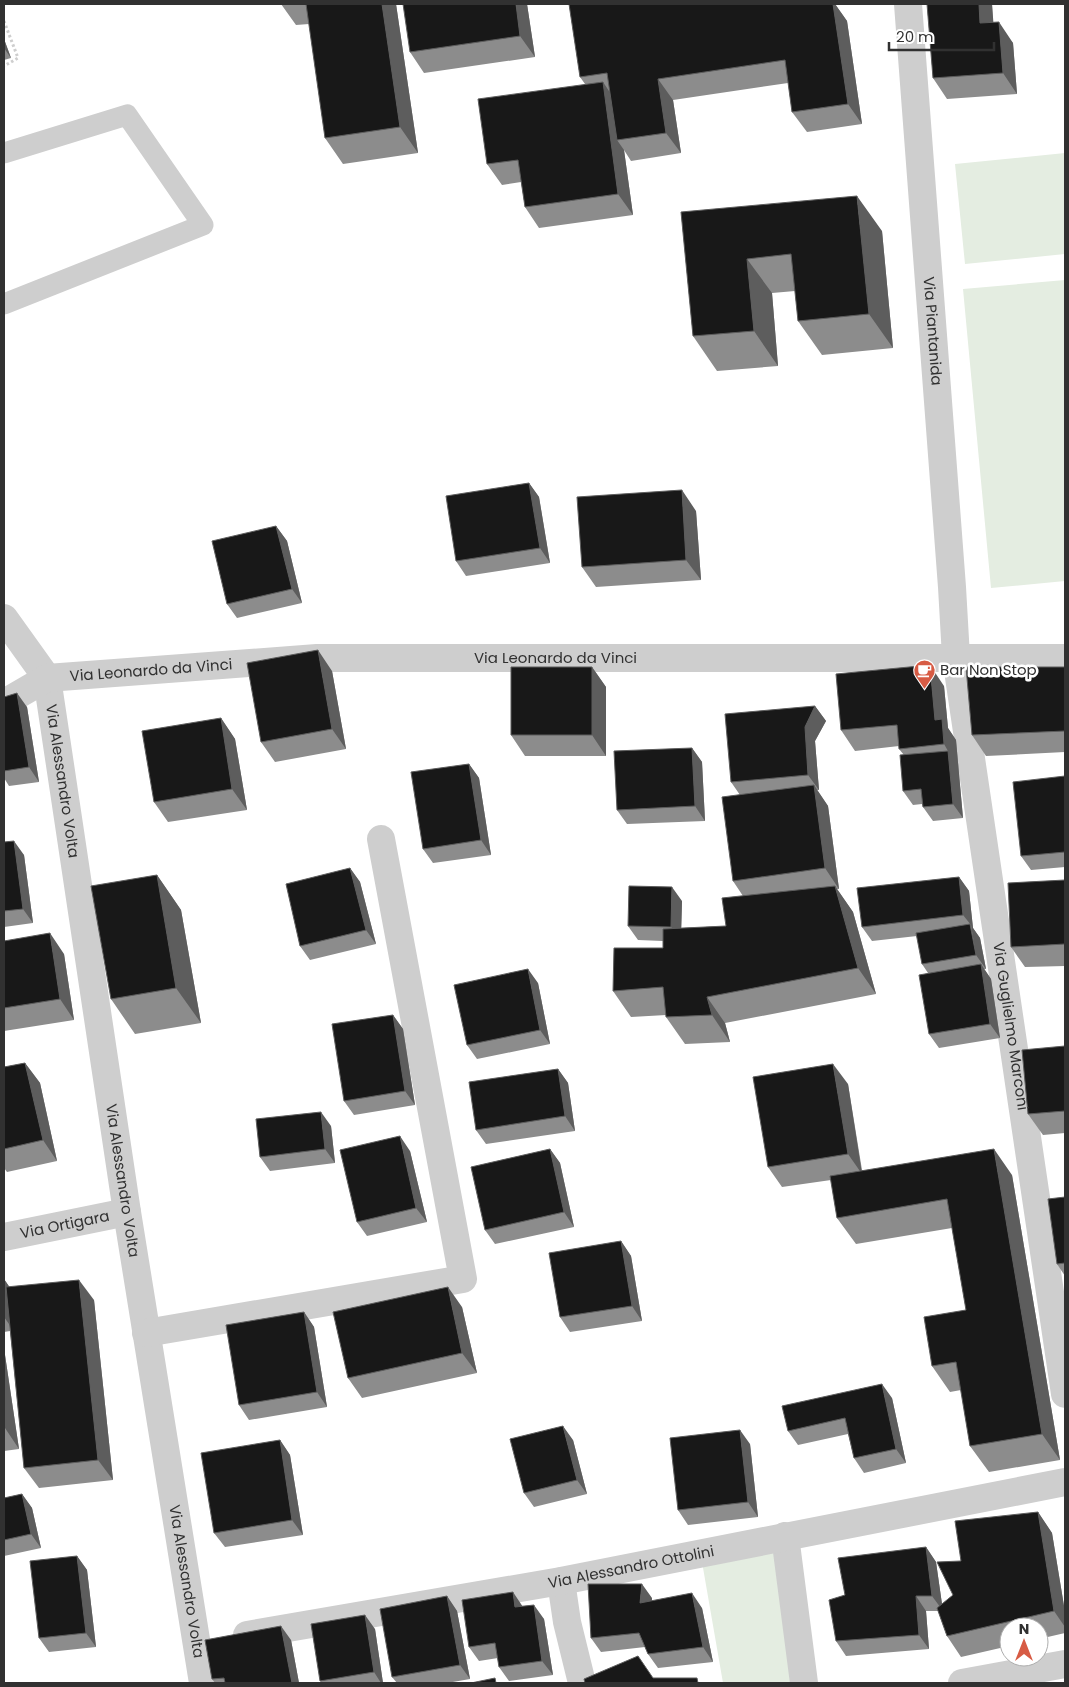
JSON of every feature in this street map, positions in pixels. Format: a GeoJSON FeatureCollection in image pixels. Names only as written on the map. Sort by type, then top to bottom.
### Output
{"type":"FeatureCollection","features":[{"type":"Feature","properties":{"kind":"street","name":"Via Piantanida"},"geometry":{"type":"LineString","coordinates":[[908,4],[956,657]]}},
{"type":"Feature","properties":{"kind":"street"},"geometry":{"type":"LineString","coordinates":[[4,618],[47,678],[4,703]]}},
{"type":"Feature","properties":{"kind":"street","name":"Via Guglielmo Marconi"},"geometry":{"type":"LineString","coordinates":[[956,657],[1065,1394]]}},
{"type":"Feature","properties":{"kind":"street","name":"Via Leonardo da Vinci"},"geometry":{"type":"LineString","coordinates":[[47,678],[317,658],[1065,658]]}},
{"type":"Feature","properties":{"kind":"street","name":"Via Alessandro Volta"},"geometry":{"type":"LineString","coordinates":[[47,678],[127,1212],[203,1683]]}},
{"type":"Feature","properties":{"kind":"street"},"geometry":{"type":"LineString","coordinates":[[146,1333],[463,1279],[381,839]]}},
{"type":"Feature","properties":{"kind":"street","name":"Via Ortigara"},"geometry":{"type":"LineString","coordinates":[[4,1237],[127,1212]]}},
{"type":"Feature","properties":{"kind":"street","name":"Via Alessandro Ottolini"},"geometry":{"type":"LineString","coordinates":[[196,1644],[561,1581],[1065,1482]]}},
{"type":"Feature","properties":{"kind":"street"},"geometry":{"type":"LineString","coordinates":[[785,1536],[804,1683]]}},
{"type":"Feature","properties":{"kind":"street"},"geometry":{"type":"LineString","coordinates":[[561,1581],[567,1622],[582,1683]]}},
{"type":"Feature","properties":{"kind":"street"},"geometry":{"type":"LineString","coordinates":[[962,1683],[1065,1664]]}},
{"type":"Feature","properties":{"kind":"lane"},"geometry":{"type":"LineString","coordinates":[[4,153],[127,115],[203,225],[4,304]]}},
{"type":"Feature","properties":{"kind":"path"},"geometry":{"type":"LineString","coordinates":[[4,20],[18,58],[4,66]]}},
{"type":"Feature","properties":{"kind":"shaded area"},"geometry":{"type":"Polygon","coordinates":[[[1065,153],[1065,254],[965,264],[955,164],[1065,153]]]}},
{"type":"Feature","properties":{"kind":"shaded area"},"geometry":{"type":"Polygon","coordinates":[[[1065,280],[1065,581],[991,588],[963,289],[1065,280]]]}},
{"type":"Feature","properties":{"kind":"shaded area"},"geometry":{"type":"Polygon","coordinates":[[[773,1549],[797,1683],[723,1683],[702,1562],[773,1549]]]}},
{"type":"Feature","properties":{"kind":"building"},"geometry":{"type":"Polygon","coordinates":[[[306,4],[382,4],[400,127],[325,138],[306,4]]]}},
{"type":"Feature","properties":{"kind":"building"},"geometry":{"type":"Polygon","coordinates":[[[403,4],[516,4],[520,36],[410,52],[403,4]]]}},
{"type":"Feature","properties":{"kind":"building"},"geometry":{"type":"Polygon","coordinates":[[[569,4],[833,4],[848,104],[792,112],[785,60],[658,79],[666,133],[617,140],[607,73],[580,77],[569,4]]]}},
{"type":"Feature","properties":{"kind":"building"},"geometry":{"type":"Polygon","coordinates":[[[927,4],[979,4],[980,23],[999,22],[1003,73],[933,78],[927,4]]]}},
{"type":"Feature","properties":{"kind":"building"},"geometry":{"type":"Polygon","coordinates":[[[603,82],[618,194],[525,207],[518,160],[487,164],[478,99],[603,82]]]}},
{"type":"Feature","properties":{"kind":"building"},"geometry":{"type":"Polygon","coordinates":[[[857,196],[869,314],[798,321],[791,254],[747,259],[754,331],[693,336],[681,212],[857,196]]]}},
{"type":"Feature","properties":{"kind":"building"},"geometry":{"type":"Polygon","coordinates":[[[529,483],[540,548],[456,561],[446,496],[529,483]]]}},
{"type":"Feature","properties":{"kind":"building"},"geometry":{"type":"Polygon","coordinates":[[[682,490],[686,560],[582,567],[577,497],[682,490]]]}},
{"type":"Feature","properties":{"kind":"building"},"geometry":{"type":"Polygon","coordinates":[[[276,526],[292,589],[227,604],[212,541],[276,526]]]}},
{"type":"Feature","properties":{"kind":"building"},"geometry":{"type":"Polygon","coordinates":[[[318,650],[332,729],[261,742],[247,663],[318,650]]]}},
{"type":"Feature","properties":{"kind":"building"},"geometry":{"type":"Polygon","coordinates":[[[930,665],[935,720],[942,719],[944,744],[899,749],[897,725],[841,730],[836,674],[930,665]]]}},
{"type":"Feature","properties":{"kind":"building"},"geometry":{"type":"Polygon","coordinates":[[[511,667],[592,667],[592,735],[511,735],[511,667]]]}},
{"type":"Feature","properties":{"kind":"building"},"geometry":{"type":"Polygon","coordinates":[[[966,667],[1065,667],[1065,731],[972,735],[966,667]]]}},
{"type":"Feature","properties":{"kind":"building"},"geometry":{"type":"Polygon","coordinates":[[[17,693],[29,767],[4,771],[4,697],[17,693]]]}},
{"type":"Feature","properties":{"kind":"building"},"geometry":{"type":"Polygon","coordinates":[[[815,706],[805,727],[808,775],[731,782],[725,714],[815,706]]]}},
{"type":"Feature","properties":{"kind":"building"},"geometry":{"type":"Polygon","coordinates":[[[221,718],[232,789],[154,802],[142,731],[221,718]]]}},
{"type":"Feature","properties":{"kind":"building"},"geometry":{"type":"Polygon","coordinates":[[[692,748],[695,806],[617,810],[614,751],[692,748]]]}},
{"type":"Feature","properties":{"kind":"building"},"geometry":{"type":"Polygon","coordinates":[[[948,751],[953,804],[923,807],[921,789],[903,791],[900,755],[948,751]]]}},
{"type":"Feature","properties":{"kind":"building"},"geometry":{"type":"Polygon","coordinates":[[[469,764],[481,840],[423,849],[411,772],[469,764]]]}},
{"type":"Feature","properties":{"kind":"building"},"geometry":{"type":"Polygon","coordinates":[[[1065,776],[1065,852],[1021,856],[1013,782],[1065,776]]]}},
{"type":"Feature","properties":{"kind":"building"},"geometry":{"type":"Polygon","coordinates":[[[814,785],[825,868],[733,881],[722,797],[814,785]]]}},
{"type":"Feature","properties":{"kind":"building"},"geometry":{"type":"Polygon","coordinates":[[[14,841],[23,909],[4,911],[4,842],[14,841]]]}},
{"type":"Feature","properties":{"kind":"building"},"geometry":{"type":"Polygon","coordinates":[[[350,868],[366,930],[300,946],[286,884],[350,868]]]}},
{"type":"Feature","properties":{"kind":"building"},"geometry":{"type":"Polygon","coordinates":[[[157,875],[176,988],[111,999],[91,886],[157,875]]]}},
{"type":"Feature","properties":{"kind":"building"},"geometry":{"type":"Polygon","coordinates":[[[959,877],[963,915],[862,927],[857,888],[959,877]]]}},
{"type":"Feature","properties":{"kind":"building"},"geometry":{"type":"Polygon","coordinates":[[[1065,880],[1065,944],[1011,947],[1008,883],[1065,880]]]}},
{"type":"Feature","properties":{"kind":"building"},"geometry":{"type":"Polygon","coordinates":[[[629,886],[672,887],[671,927],[628,926],[629,886]]]}},
{"type":"Feature","properties":{"kind":"building"},"geometry":{"type":"Polygon","coordinates":[[[835,886],[858,968],[707,997],[712,1015],[666,1017],[663,987],[613,991],[614,948],[663,948],[663,929],[726,926],[722,898],[835,886]]]}},
{"type":"Feature","properties":{"kind":"building"},"geometry":{"type":"Polygon","coordinates":[[[970,924],[976,955],[922,964],[916,933],[970,924]]]}},
{"type":"Feature","properties":{"kind":"building"},"geometry":{"type":"Polygon","coordinates":[[[50,933],[60,999],[4,1008],[4,941],[50,933]]]}},
{"type":"Feature","properties":{"kind":"building"},"geometry":{"type":"Polygon","coordinates":[[[981,964],[990,1024],[929,1034],[919,975],[981,964]]]}},
{"type":"Feature","properties":{"kind":"building"},"geometry":{"type":"Polygon","coordinates":[[[528,969],[540,1030],[467,1045],[454,985],[528,969]]]}},
{"type":"Feature","properties":{"kind":"building"},"geometry":{"type":"Polygon","coordinates":[[[393,1015],[405,1091],[344,1101],[332,1024],[393,1015]]]}},
{"type":"Feature","properties":{"kind":"building"},"geometry":{"type":"Polygon","coordinates":[[[1065,1046],[1065,1111],[1028,1114],[1022,1050],[1065,1046]]]}},
{"type":"Feature","properties":{"kind":"building"},"geometry":{"type":"Polygon","coordinates":[[[25,1063],[43,1140],[4,1149],[4,1067],[25,1063]]]}},
{"type":"Feature","properties":{"kind":"building"},"geometry":{"type":"Polygon","coordinates":[[[833,1064],[848,1154],[768,1167],[753,1077],[833,1064]]]}},
{"type":"Feature","properties":{"kind":"building"},"geometry":{"type":"Polygon","coordinates":[[[558,1069],[565,1116],[476,1130],[469,1082],[558,1069]]]}},
{"type":"Feature","properties":{"kind":"building"},"geometry":{"type":"Polygon","coordinates":[[[321,1112],[325,1149],[260,1157],[256,1119],[321,1112]]]}},
{"type":"Feature","properties":{"kind":"building"},"geometry":{"type":"Polygon","coordinates":[[[400,1136],[416,1208],[357,1222],[340,1150],[400,1136]]]}},
{"type":"Feature","properties":{"kind":"building"},"geometry":{"type":"Polygon","coordinates":[[[550,1149],[564,1212],[485,1230],[471,1167],[550,1149]]]}},
{"type":"Feature","properties":{"kind":"building"},"geometry":{"type":"Polygon","coordinates":[[[994,1149],[1042,1434],[970,1446],[956,1362],[932,1366],[924,1317],[966,1310],[947,1199],[837,1218],[830,1176],[994,1149]]]}},
{"type":"Feature","properties":{"kind":"building"},"geometry":{"type":"Polygon","coordinates":[[[1065,1197],[1065,1263],[1057,1264],[1048,1199],[1065,1197]]]}},
{"type":"Feature","properties":{"kind":"building"},"geometry":{"type":"Polygon","coordinates":[[[621,1241],[632,1306],[560,1317],[549,1253],[621,1241]]]}},
{"type":"Feature","properties":{"kind":"building"},"geometry":{"type":"Polygon","coordinates":[[[79,1280],[98,1460],[24,1468],[6,1287],[79,1280]]]}},
{"type":"Feature","properties":{"kind":"building"},"geometry":{"type":"Polygon","coordinates":[[[448,1287],[462,1353],[348,1378],[333,1312],[448,1287]]]}},
{"type":"Feature","properties":{"kind":"building"},"geometry":{"type":"Polygon","coordinates":[[[304,1312],[317,1392],[239,1405],[226,1325],[304,1312]]]}},
{"type":"Feature","properties":{"kind":"building"},"geometry":{"type":"Polygon","coordinates":[[[882,1384],[896,1449],[854,1458],[845,1418],[788,1431],[782,1406],[882,1384]]]}},
{"type":"Feature","properties":{"kind":"building"},"geometry":{"type":"Polygon","coordinates":[[[563,1426],[577,1480],[524,1493],[510,1439],[563,1426]]]}},
{"type":"Feature","properties":{"kind":"building"},"geometry":{"type":"Polygon","coordinates":[[[740,1430],[748,1502],[678,1510],[670,1438],[740,1430]]]}},
{"type":"Feature","properties":{"kind":"building"},"geometry":{"type":"Polygon","coordinates":[[[280,1440],[292,1520],[214,1533],[201,1453],[280,1440]]]}},
{"type":"Feature","properties":{"kind":"building"},"geometry":{"type":"Polygon","coordinates":[[[22,1494],[31,1534],[4,1540],[4,1498],[22,1494]]]}},
{"type":"Feature","properties":{"kind":"building"},"geometry":{"type":"Polygon","coordinates":[[[1038,1512],[1054,1611],[1028,1617],[999,1617],[999,1624],[947,1636],[937,1608],[953,1595],[937,1562],[961,1561],[955,1521],[1038,1512]]]}},
{"type":"Feature","properties":{"kind":"building"},"geometry":{"type":"Polygon","coordinates":[[[926,1547],[932,1596],[916,1596],[919,1635],[836,1641],[829,1600],[845,1595],[838,1558],[926,1547]]]}},
{"type":"Feature","properties":{"kind":"building"},"geometry":{"type":"Polygon","coordinates":[[[77,1556],[86,1633],[39,1638],[30,1561],[77,1556]]]}},
{"type":"Feature","properties":{"kind":"building"},"geometry":{"type":"Polygon","coordinates":[[[588,1584],[642,1584],[640,1603],[692,1593],[703,1647],[648,1654],[639,1633],[591,1638],[588,1584]]]}},
{"type":"Feature","properties":{"kind":"building"},"geometry":{"type":"Polygon","coordinates":[[[513,1592],[515,1607],[534,1605],[542,1661],[499,1667],[495,1643],[469,1647],[462,1600],[513,1592]]]}},
{"type":"Feature","properties":{"kind":"building"},"geometry":{"type":"Polygon","coordinates":[[[447,1596],[460,1665],[392,1677],[380,1609],[447,1596]]]}},
{"type":"Feature","properties":{"kind":"building"},"geometry":{"type":"Polygon","coordinates":[[[365,1615],[374,1672],[320,1681],[311,1624],[365,1615]]]}},
{"type":"Feature","properties":{"kind":"building"},"geometry":{"type":"Polygon","coordinates":[[[281,1626],[292,1683],[225,1683],[224,1678],[212,1679],[205,1640],[281,1626]]]}},
{"type":"Feature","properties":{"kind":"building"},"geometry":{"type":"Polygon","coordinates":[[[638,1656],[653,1678],[697,1678],[698,1683],[585,1683],[584,1679],[638,1656]]]}},
{"type":"Feature","properties":{"kind":"building"},"geometry":{"type":"Polygon","coordinates":[[[495,1678],[496,1683],[471,1683],[495,1678]]]}},
{"type":"Feature","properties":{"kind":"place","name":"Bar Non Stop"},"geometry":{"type":"Point","coordinates":[924,689]}}]}
